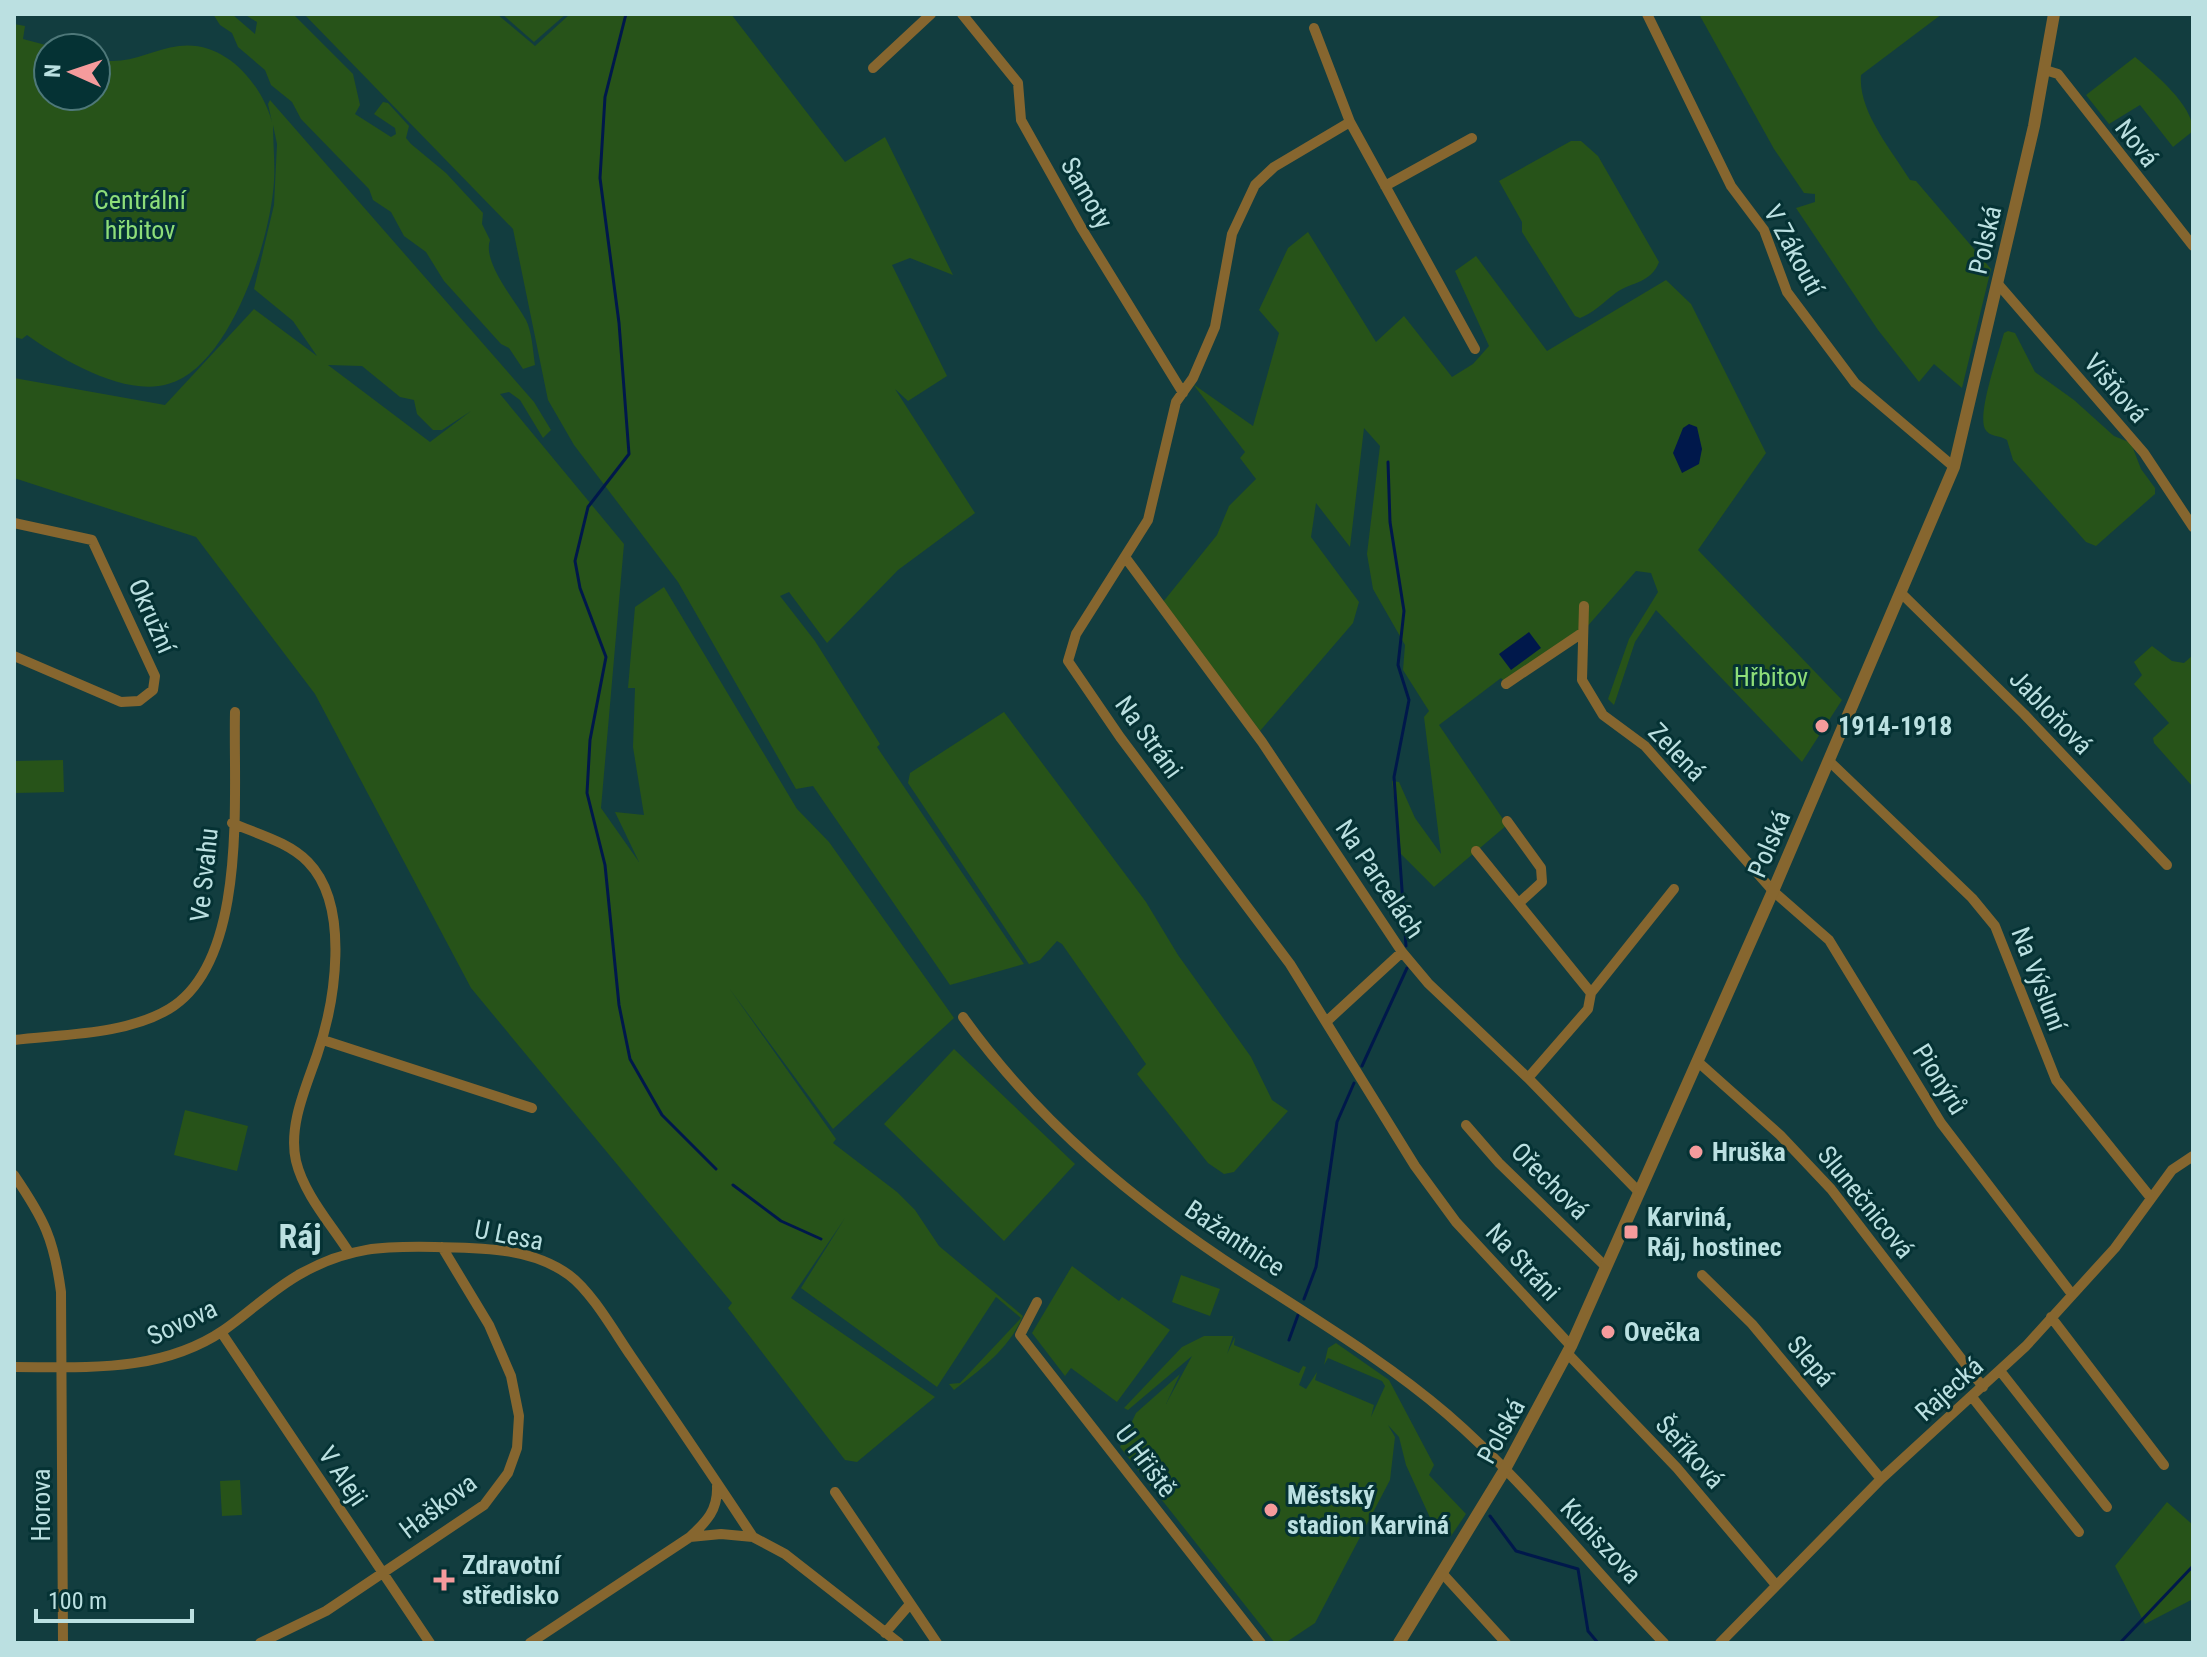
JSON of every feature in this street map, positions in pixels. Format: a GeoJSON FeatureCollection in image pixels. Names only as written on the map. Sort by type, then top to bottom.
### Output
{"type":"FeatureCollection","features":[{"type":"Feature","properties":{"kind":"street"},"geometry":{"type":"LineString","coordinates":[[873,68],[931,14]]}},
{"type":"Feature","properties":{"kind":"street","name":"Samoty"},"geometry":{"type":"LineString","coordinates":[[962,14],[1018,83],[1021,120],[1082,229],[1183,393]]}},
{"type":"Feature","properties":{"kind":"street","name":"V Zákoutí"},"geometry":{"type":"LineString","coordinates":[[1647,14],[1731,186],[1764,230],[1787,292],[1855,383],[1954,467]]}},
{"type":"Feature","properties":{"kind":"street","name":"Polská"},"geometry":{"type":"LineString","coordinates":[[1399,1643],[1504,1471],[1569,1349],[1773,891],[1954,467],[1998,284],[2045,70],[2054,14]]}},
{"type":"Feature","properties":{"kind":"street"},"geometry":{"type":"LineString","coordinates":[[1314,28],[1350,122],[1475,349]]}},
{"type":"Feature","properties":{"kind":"street","name":"Nová"},"geometry":{"type":"LineString","coordinates":[[2045,70],[2058,74],[2193,246]]}},
{"type":"Feature","properties":{"kind":"street","name":"Na Stráni"},"geometry":{"type":"LineString","coordinates":[[1350,122],[1274,167],[1255,185],[1232,234],[1227,276],[1215,327],[1176,402],[1148,520],[1076,634],[1068,661],[1120,737],[1256,915],[1415,1166],[1456,1222],[1569,1349]]}},
{"type":"Feature","properties":{"kind":"street"},"geometry":{"type":"LineString","coordinates":[[1385,186],[1472,138]]}},
{"type":"Feature","properties":{"kind":"street","name":"Višňová"},"geometry":{"type":"LineString","coordinates":[[1998,284],[2144,453],[2193,527]]}},
{"type":"Feature","properties":{"kind":"street","name":"Okružní"},"geometry":{"type":"LineString","coordinates":[[14,523],[86,537],[97,547],[155,676],[153,690],[139,701],[121,702],[14,656]]}},
{"type":"Feature","properties":{"kind":"street","name":"Na Parcelách"},"geometry":{"type":"LineString","coordinates":[[1125,557],[1262,742],[1402,952],[1428,983],[1528,1078],[1638,1191]]}},
{"type":"Feature","properties":{"kind":"street","name":"Jabloňová"},"geometry":{"type":"LineString","coordinates":[[1901,593],[2024,714],[2167,865]]}},
{"type":"Feature","properties":{"kind":"street","name":"Zelená"},"geometry":{"type":"LineString","coordinates":[[1584,606],[1582,680],[1603,715],[1645,746],[1773,891]]}},
{"type":"Feature","properties":{"kind":"street"},"geometry":{"type":"LineString","coordinates":[[1506,684],[1582,633]]}},
{"type":"Feature","properties":{"kind":"street","name":"Ve Svahu"},"geometry":{"type":"LineString","coordinates":[[14,1040],[129,1024],[169,1009],[197,985],[215,954],[228,901],[235,712]]}},
{"type":"Feature","properties":{"kind":"street","name":"Na Výsluní"},"geometry":{"type":"LineString","coordinates":[[1829,761],[1972,898],[1995,926],[2056,1080],[2151,1198]]}},
{"type":"Feature","properties":{"kind":"street"},"geometry":{"type":"LineString","coordinates":[[1507,821],[1541,868],[1542,882],[1519,903]]}},
{"type":"Feature","properties":{"kind":"street"},"geometry":{"type":"LineString","coordinates":[[232,823],[285,845],[308,861],[321,880],[332,914],[335,948],[333,994],[323,1040],[300,1105],[296,1160],[306,1185],[348,1251]]}},
{"type":"Feature","properties":{"kind":"street"},"geometry":{"type":"LineString","coordinates":[[1476,851],[1591,993]]}},
{"type":"Feature","properties":{"kind":"street"},"geometry":{"type":"LineString","coordinates":[[1528,1078],[1588,1009],[1591,993],[1674,889]]}},
{"type":"Feature","properties":{"kind":"street","name":"Pionýrů"},"geometry":{"type":"LineString","coordinates":[[1773,891],[1829,940],[1941,1123],[2071,1293]]}},
{"type":"Feature","properties":{"kind":"street"},"geometry":{"type":"LineString","coordinates":[[1326,1022],[1402,952]]}},
{"type":"Feature","properties":{"kind":"street","name":"Bažantnice"},"geometry":{"type":"LineString","coordinates":[[963,1017],[1031,1104],[1112,1177],[1244,1273],[1332,1328],[1447,1414],[1504,1471]]}},
{"type":"Feature","properties":{"kind":"street"},"geometry":{"type":"LineString","coordinates":[[323,1040],[532,1108]]}},
{"type":"Feature","properties":{"kind":"street","name":"Slunečnicová"},"geometry":{"type":"LineString","coordinates":[[1697,1061],[1780,1135],[1831,1189],[1983,1387]]}},
{"type":"Feature","properties":{"kind":"street","name":"Ořechová"},"geometry":{"type":"LineString","coordinates":[[1466,1125],[1499,1163],[1605,1266]]}},
{"type":"Feature","properties":{"kind":"street","name":"Rajecká"},"geometry":{"type":"LineString","coordinates":[[1720,1643],[1881,1479],[2001,1372],[2115,1248],[2172,1170],[2193,1156]]}},
{"type":"Feature","properties":{"kind":"street","name":"Horova"},"geometry":{"type":"LineString","coordinates":[[14,1175],[43,1218],[56,1251],[61,1292],[63,1643]]}},
{"type":"Feature","properties":{"kind":"street","name":"U Lesa"},"geometry":{"type":"LineString","coordinates":[[348,1251],[388,1246],[500,1250],[537,1258],[570,1276],[608,1323],[753,1537]]}},
{"type":"Feature","properties":{"kind":"street","name":"Haškova"},"geometry":{"type":"LineString","coordinates":[[260,1643],[326,1611],[484,1505],[508,1473],[517,1448],[519,1416],[511,1376],[489,1325],[442,1247]]}},
{"type":"Feature","properties":{"kind":"street","name":"Sovova"},"geometry":{"type":"LineString","coordinates":[[14,1367],[124,1366],[167,1358],[221,1332],[300,1274],[348,1251]]}},
{"type":"Feature","properties":{"kind":"street","name":"Slepá"},"geometry":{"type":"LineString","coordinates":[[1702,1275],[1752,1324],[1881,1479]]}},
{"type":"Feature","properties":{"kind":"street","name":"U Hřiště"},"geometry":{"type":"LineString","coordinates":[[1037,1302],[1020,1335],[1261,1643]]}},
{"type":"Feature","properties":{"kind":"street"},"geometry":{"type":"LineString","coordinates":[[2051,1317],[2164,1465]]}},
{"type":"Feature","properties":{"kind":"street","name":"V Aleji"},"geometry":{"type":"LineString","coordinates":[[221,1332],[430,1643]]}},
{"type":"Feature","properties":{"kind":"street","name":"Šeříková"},"geometry":{"type":"LineString","coordinates":[[1569,1349],[1677,1468],[1776,1585]]}},
{"type":"Feature","properties":{"kind":"street"},"geometry":{"type":"LineString","coordinates":[[2001,1372],[2107,1507]]}},
{"type":"Feature","properties":{"kind":"street"},"geometry":{"type":"LineString","coordinates":[[1972,1397],[2079,1532]]}},
{"type":"Feature","properties":{"kind":"street","name":"Kubiszova"},"geometry":{"type":"LineString","coordinates":[[1504,1471],[1586,1555],[1664,1643]]}},
{"type":"Feature","properties":{"kind":"street"},"geometry":{"type":"LineString","coordinates":[[530,1643],[690,1537],[711,1517],[718,1500],[717,1483]]}},
{"type":"Feature","properties":{"kind":"street"},"geometry":{"type":"LineString","coordinates":[[835,1492],[937,1643]]}},
{"type":"Feature","properties":{"kind":"street"},"geometry":{"type":"LineString","coordinates":[[690,1537],[721,1534],[753,1537],[785,1554],[899,1643]]}},
{"type":"Feature","properties":{"kind":"street"},"geometry":{"type":"LineString","coordinates":[[1442,1573],[1506,1643]]}},
{"type":"Feature","properties":{"kind":"street"},"geometry":{"type":"LineString","coordinates":[[885,1633],[910,1604]]}},
{"type":"Feature","properties":{"kind":"green space"},"geometry":{"type":"Polygon","coordinates":[[[213,14],[233,15],[255,34],[257,22],[244,14],[293,14],[353,74],[360,105],[355,114],[391,137],[396,134],[395,128],[374,114],[383,102],[388,103],[409,126],[406,138],[411,144],[446,173],[483,213],[482,224],[490,240],[491,259],[528,325],[535,365],[523,369],[509,348],[501,344],[444,281],[426,252],[404,236],[391,212],[373,200],[369,189],[301,119],[292,102],[271,85],[265,70],[238,47],[232,33],[220,25],[213,14]]]}},
{"type":"Feature","properties":{"kind":"green space"},"geometry":{"type":"Polygon","coordinates":[[[304,14],[497,14],[535,46],[570,14],[731,14],[845,162],[885,137],[953,275],[910,258],[892,265],[947,376],[908,401],[895,389],[975,513],[898,570],[827,643],[789,592],[780,596],[815,641],[880,744],[877,747],[1024,964],[950,985],[813,786],[796,789],[678,582],[574,445],[548,400],[513,229],[304,14]]]}},
{"type":"Feature","properties":{"kind":"green space"},"geometry":{"type":"Polygon","coordinates":[[[502,14],[566,14],[534,42],[502,14]]]}},
{"type":"Feature","properties":{"kind":"green space"},"geometry":{"type":"Polygon","coordinates":[[[1699,14],[1942,14],[1861,75],[1861,89],[1877,129],[1910,180],[1916,181],[1991,269],[1962,388],[1934,364],[1919,382],[1878,330],[1796,208],[1815,202],[1815,194],[1804,193],[1774,149],[1699,14]]]}},
{"type":"Feature","properties":{"kind":"green space","name":"Centrální hřbitov"},"geometry":{"type":"Polygon","coordinates":[[[14,24],[25,26],[23,39],[32,41],[32,112],[112,112],[112,61],[179,46],[195,46],[225,57],[250,79],[272,122],[270,100],[534,402],[551,430],[543,438],[520,400],[509,392],[500,394],[624,544],[601,808],[639,862],[615,812],[644,815],[633,747],[635,688],[628,688],[635,607],[664,587],[797,809],[829,842],[954,1018],[833,1129],[729,988],[836,1139],[833,1143],[897,1192],[915,1210],[939,1246],[1023,1316],[1010,1339],[993,1358],[954,1390],[949,1384],[960,1383],[1021,1318],[996,1297],[937,1387],[801,1288],[845,1218],[791,1298],[935,1397],[857,1462],[845,1460],[728,1308],[732,1303],[471,988],[315,694],[196,537],[14,478],[14,378],[165,405],[254,309],[317,356],[293,321],[254,289],[274,205],[277,144],[273,125],[273,192],[263,243],[253,273],[226,331],[209,355],[190,373],[168,384],[151,387],[132,385],[113,381],[75,364],[27,335],[22,339],[14,337],[14,24]],[[328,365],[430,442],[471,411],[442,430],[433,430],[417,414],[414,400],[400,397],[362,366],[328,365]]]}},
{"type":"Feature","properties":{"kind":"green space"},"geometry":{"type":"Polygon","coordinates":[[[2135,57],[2172,91],[2187,111],[2193,131],[2173,147],[2140,105],[2109,124],[2086,95],[2135,57]]]}},
{"type":"Feature","properties":{"kind":"green space"},"geometry":{"type":"Polygon","coordinates":[[[1571,141],[1581,141],[1598,156],[1659,262],[1646,278],[1617,292],[1580,318],[1575,316],[1522,232],[1522,222],[1499,181],[1571,141]]]}},
{"type":"Feature","properties":{"kind":"green space","name":"Hřbitov"},"geometry":{"type":"Polygon","coordinates":[[[1308,232],[1376,342],[1404,316],[1452,377],[1473,364],[1489,346],[1455,271],[1476,256],[1547,351],[1666,280],[1691,304],[1766,453],[1698,550],[1842,700],[1802,762],[1656,610],[1635,642],[1614,705],[1608,699],[1629,639],[1658,592],[1651,573],[1636,571],[1585,629],[1504,681],[1501,678],[1439,725],[1507,825],[1434,887],[1401,854],[1392,781],[1399,782],[1415,818],[1441,854],[1424,717],[1429,711],[1403,670],[1405,645],[1373,589],[1367,554],[1380,446],[1364,428],[1350,547],[1316,503],[1311,537],[1359,602],[1353,623],[1260,731],[1163,602],[1217,535],[1229,506],[1256,479],[1240,458],[1245,452],[1193,384],[1253,426],[1279,333],[1259,310],[1288,248],[1308,232]]]}},
{"type":"Feature","properties":{"kind":"green space"},"geometry":{"type":"Polygon","coordinates":[[[2004,333],[2015,333],[2035,372],[2074,400],[2114,436],[2131,443],[2141,469],[2155,488],[2155,494],[2096,546],[2086,542],[2013,460],[2007,440],[1985,429],[1986,397],[2004,333]]]}},
{"type":"Feature","properties":{"kind":"green space"},"geometry":{"type":"Polygon","coordinates":[[[2152,646],[2172,661],[2184,663],[2193,655],[2193,787],[2154,743],[2153,738],[2169,723],[2134,684],[2142,675],[2134,662],[2152,646]]]}},
{"type":"Feature","properties":{"kind":"green space"},"geometry":{"type":"Polygon","coordinates":[[[1004,712],[1146,902],[1178,955],[1251,1057],[1272,1100],[1288,1111],[1234,1172],[1224,1174],[1208,1163],[1137,1074],[1146,1064],[1062,944],[1057,941],[1040,960],[1029,964],[908,783],[910,773],[1004,712]]]}},
{"type":"Feature","properties":{"kind":"green space"},"geometry":{"type":"Polygon","coordinates":[[[63,760],[64,792],[14,793],[14,761],[63,760]]]}},
{"type":"Feature","properties":{"kind":"green space"},"geometry":{"type":"Polygon","coordinates":[[[954,1049],[1075,1164],[1004,1241],[884,1124],[954,1049]]]}},
{"type":"Feature","properties":{"kind":"green space"},"geometry":{"type":"Polygon","coordinates":[[[185,1110],[248,1126],[237,1171],[174,1155],[185,1110]]]}},
{"type":"Feature","properties":{"kind":"green space"},"geometry":{"type":"Polygon","coordinates":[[[1072,1266],[1119,1301],[1122,1297],[1170,1330],[1117,1402],[1071,1368],[1065,1376],[1032,1333],[1072,1266]]]}},
{"type":"Feature","properties":{"kind":"green space"},"geometry":{"type":"Polygon","coordinates":[[[1181,1275],[1220,1289],[1210,1316],[1172,1302],[1181,1275]]]}},
{"type":"Feature","properties":{"kind":"green space","name":"Městský stadion Karviná"},"geometry":{"type":"Polygon","coordinates":[[[1204,1336],[1233,1336],[1227,1354],[1235,1337],[1234,1345],[1299,1373],[1303,1366],[1306,1367],[1299,1385],[1306,1389],[1317,1372],[1315,1380],[1374,1405],[1371,1417],[1385,1386],[1382,1381],[1328,1358],[1324,1365],[1328,1348],[1336,1343],[1389,1380],[1434,1465],[1429,1475],[1466,1514],[1451,1536],[1441,1534],[1432,1522],[1406,1465],[1399,1437],[1388,1425],[1395,1437],[1390,1480],[1315,1623],[1285,1643],[1275,1643],[1120,1447],[1136,1413],[1180,1374],[1166,1404],[1192,1356],[1128,1410],[1124,1408],[1182,1347],[1204,1336]]]}},
{"type":"Feature","properties":{"kind":"green space"},"geometry":{"type":"Polygon","coordinates":[[[240,1480],[242,1515],[222,1516],[220,1481],[240,1480]]]}},
{"type":"Feature","properties":{"kind":"green space"},"geometry":{"type":"Polygon","coordinates":[[[2167,1502],[2193,1525],[2193,1599],[2145,1624],[2115,1566],[2167,1502]]]}},
{"type":"Feature","properties":{"kind":"water"},"geometry":{"type":"Polygon","coordinates":[[[1689,424],[1697,427],[1702,449],[1699,464],[1682,473],[1673,453],[1683,428],[1689,424]]]}},
{"type":"Feature","properties":{"kind":"water"},"geometry":{"type":"Polygon","coordinates":[[[1529,632],[1541,648],[1511,670],[1499,654],[1529,632]]]}},
{"type":"Feature","properties":{"kind":"waterway"},"geometry":{"type":"LineString","coordinates":[[626,14],[605,97],[600,178],[619,323],[629,454],[588,507],[575,561],[580,588],[606,657],[590,740],[587,793],[605,865],[619,1005],[630,1059],[662,1115],[716,1169]]}},
{"type":"Feature","properties":{"kind":"waterway"},"geometry":{"type":"LineString","coordinates":[[1388,462],[1390,522],[1404,611],[1398,665],[1409,700],[1394,777],[1406,946]]}},
{"type":"Feature","properties":{"kind":"waterway"},"geometry":{"type":"LineString","coordinates":[[1362,1066],[1407,968]]}},
{"type":"Feature","properties":{"kind":"waterway"},"geometry":{"type":"LineString","coordinates":[[1304,1299],[1316,1267],[1337,1122],[1354,1083]]}},
{"type":"Feature","properties":{"kind":"waterway"},"geometry":{"type":"LineString","coordinates":[[733,1185],[781,1221],[821,1239]]}},
{"type":"Feature","properties":{"kind":"waterway"},"geometry":{"type":"LineString","coordinates":[[1289,1340],[1298,1315]]}},
{"type":"Feature","properties":{"kind":"waterway"},"geometry":{"type":"LineString","coordinates":[[1490,1516],[1516,1551],[1578,1569],[1588,1631],[1598,1643]]}},
{"type":"Feature","properties":{"kind":"waterway"},"geometry":{"type":"LineString","coordinates":[[2120,1643],[2193,1566]]}},
{"type":"Feature","properties":{"kind":"place","name":"1914-1918"},"geometry":{"type":"Point","coordinates":[1822,726]}},
{"type":"Feature","properties":{"kind":"place","name":"Hruška"},"geometry":{"type":"Point","coordinates":[1696,1152]}},
{"type":"Feature","properties":{"kind":"place","name":"Karviná, Ráj, hostinec"},"geometry":{"type":"Point","coordinates":[1631,1232]}},
{"type":"Feature","properties":{"kind":"place","name":"Ovečka"},"geometry":{"type":"Point","coordinates":[1608,1332]}},
{"type":"Feature","properties":{"kind":"place","name":"Městský stadion Karviná"},"geometry":{"type":"Point","coordinates":[1271,1510]}},
{"type":"Feature","properties":{"kind":"place","name":"Zdravotní středisko"},"geometry":{"type":"Point","coordinates":[444,1580]}},
{"type":"Feature","properties":{"kind":"district","name":"Ráj"},"geometry":{"type":"Point","coordinates":[300,1236]}}]}
